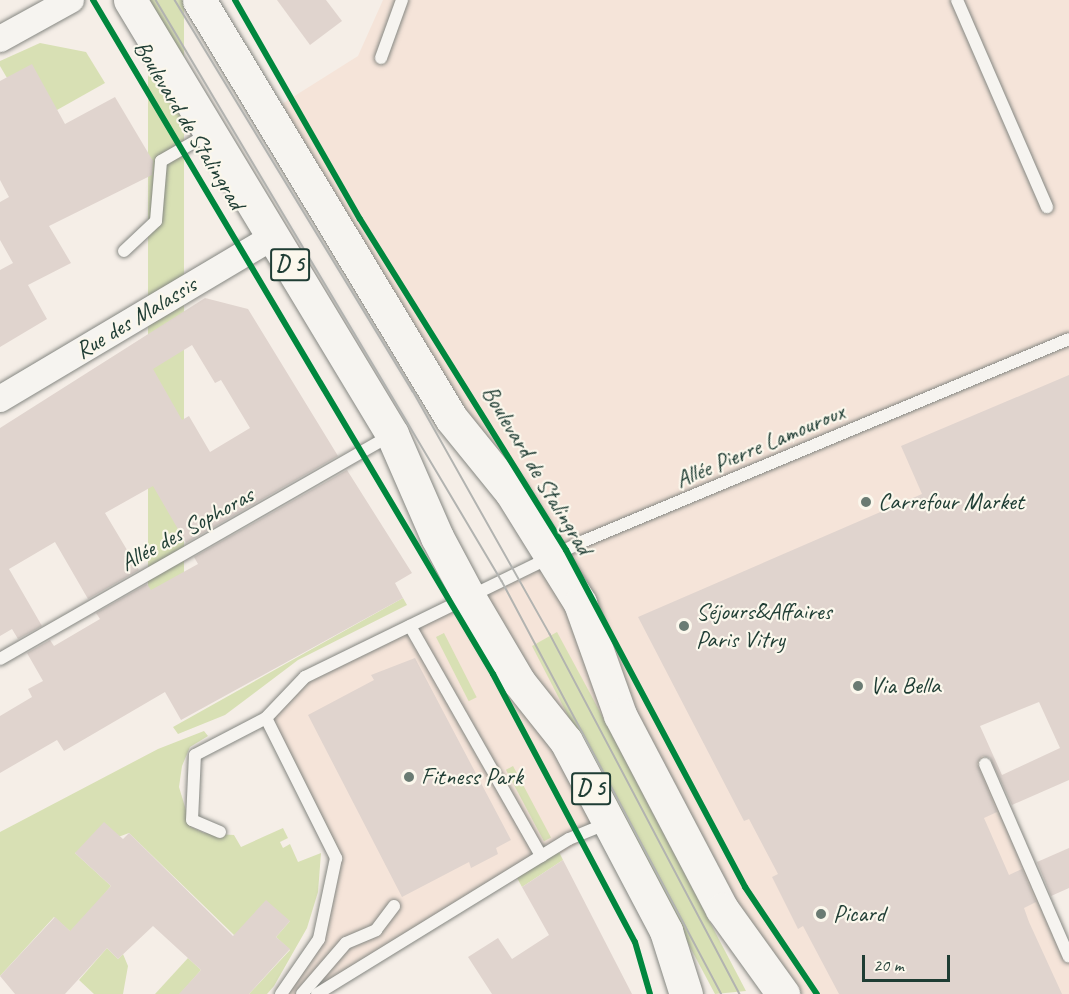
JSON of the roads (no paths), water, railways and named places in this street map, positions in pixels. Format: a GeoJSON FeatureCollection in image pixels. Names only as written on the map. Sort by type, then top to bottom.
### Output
{"type":"FeatureCollection","features":[{"type":"Feature","properties":{"kind":"main road","name":"Boulevard de Stalingrad"},"geometry":{"type":"LineString","coordinates":[[130,0],[208,134],[392,434],[436,537],[519,682],[566,741],[666,931],[686,994]]}},
{"type":"Feature","properties":{"kind":"main road","name":"Boulevard de Stalingrad"},"geometry":{"type":"LineString","coordinates":[[199,0],[451,418],[511,492],[580,603],[620,715],[711,889],[783,994]]}},
{"type":"Feature","properties":{"kind":"street"},"geometry":{"type":"LineString","coordinates":[[0,39],[70,0]]}},
{"type":"Feature","properties":{"kind":"street","name":"Rue des Malassis"},"geometry":{"type":"LineString","coordinates":[[0,399],[273,237]]}},
{"type":"Feature","properties":{"kind":"lane"},"geometry":{"type":"LineString","coordinates":[[381,58],[402,0]]}},
{"type":"Feature","properties":{"kind":"lane"},"geometry":{"type":"LineString","coordinates":[[957,0],[1047,207]]}},
{"type":"Feature","properties":{"kind":"lane"},"geometry":{"type":"LineString","coordinates":[[124,251],[156,221],[161,161],[208,134]]}},
{"type":"Feature","properties":{"kind":"lane","name":"Allée Pierre Lamouroux"},"geometry":{"type":"LineString","coordinates":[[266,718],[305,677],[552,557],[1069,339]]}},
{"type":"Feature","properties":{"kind":"lane","name":"Allée des Sophoras"},"geometry":{"type":"LineString","coordinates":[[0,659],[392,434]]}},
{"type":"Feature","properties":{"kind":"lane"},"geometry":{"type":"LineString","coordinates":[[410,626],[541,856]]}},
{"type":"Feature","properties":{"kind":"lane"},"geometry":{"type":"LineString","coordinates":[[220,831],[192,820],[191,762],[201,750],[266,718],[336,858],[319,939],[281,994]]}},
{"type":"Feature","properties":{"kind":"lane"},"geometry":{"type":"LineString","coordinates":[[985,764],[1069,957]]}},
{"type":"Feature","properties":{"kind":"lane"},"geometry":{"type":"LineString","coordinates":[[317,994],[541,856],[609,823]]}},
{"type":"Feature","properties":{"kind":"lane"},"geometry":{"type":"LineString","coordinates":[[302,994],[346,944],[376,930],[394,906]]}},
{"type":"Feature","properties":{"kind":"tram line"},"geometry":{"type":"LineString","coordinates":[[156,0],[502,581],[722,994]]}},
{"type":"Feature","properties":{"kind":"tram line"},"geometry":{"type":"LineString","coordinates":[[175,0],[413,391],[550,634],[740,994]]}},
{"type":"Feature","properties":{"kind":"place","name":"Carrefour Market"},"geometry":{"type":"Point","coordinates":[866,502]}},
{"type":"Feature","properties":{"kind":"place","name":"Séjours&Affaires Paris Vitry"},"geometry":{"type":"Point","coordinates":[684,626]}},
{"type":"Feature","properties":{"kind":"place","name":"Via Bella"},"geometry":{"type":"Point","coordinates":[858,686]}},
{"type":"Feature","properties":{"kind":"place","name":"Fitness Park"},"geometry":{"type":"Point","coordinates":[409,777]}},
{"type":"Feature","properties":{"kind":"place","name":"Picard"},"geometry":{"type":"Point","coordinates":[821,914]}}]}
